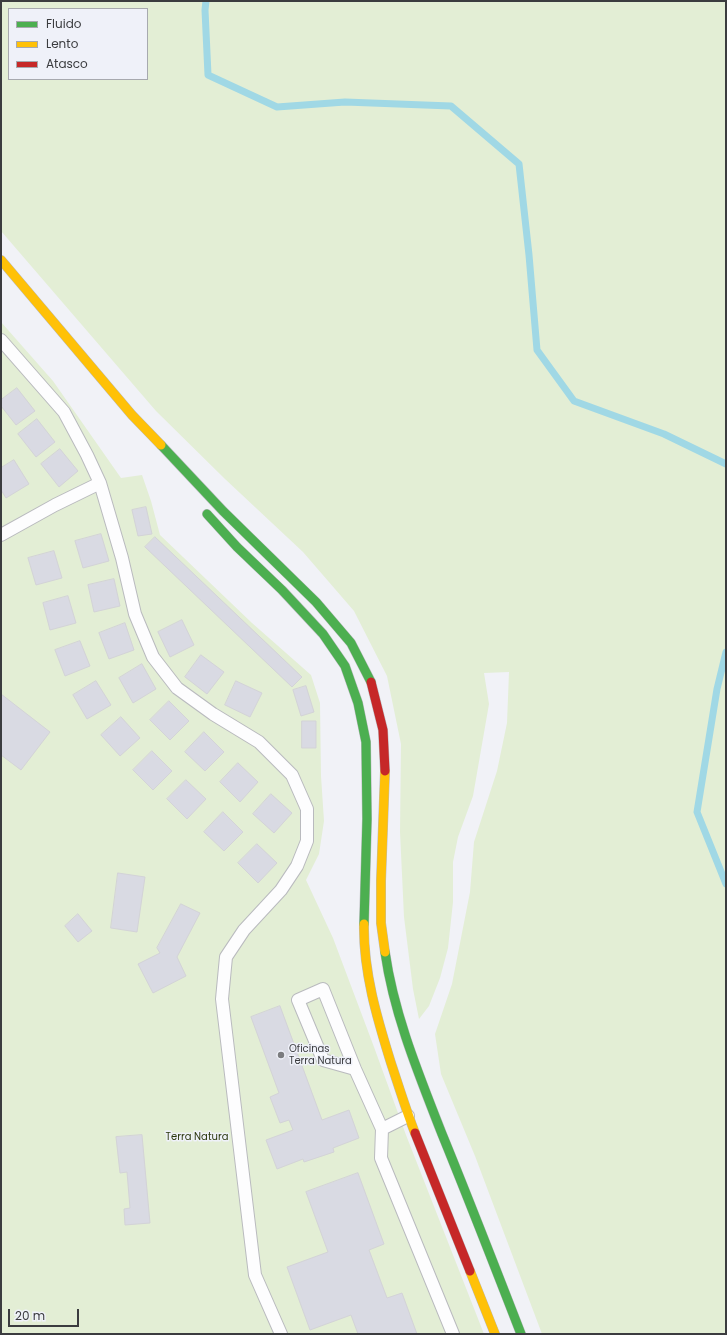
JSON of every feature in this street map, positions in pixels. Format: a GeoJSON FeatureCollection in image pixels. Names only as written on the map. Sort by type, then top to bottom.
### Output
{"type":"FeatureCollection","features":[{"type":"Feature","properties":{"kind":"main road"},"geometry":{"type":"LineString","coordinates":[[1,260],[132,415],[223,511],[316,602],[351,643],[371,682],[383,730],[386,780],[381,881],[381,923],[387,967],[396,1006],[408,1045],[521,1334]]}},
{"type":"Feature","properties":{"kind":"main road"},"geometry":{"type":"LineString","coordinates":[[132,415],[162,459]]}},
{"type":"Feature","properties":{"kind":"main road"},"geometry":{"type":"LineString","coordinates":[[201,507],[237,547],[282,590],[323,634],[345,666],[358,703],[366,742],[367,818],[364,933],[369,983],[382,1034],[408,1116],[495,1334]]}},
{"type":"Feature","properties":{"kind":"lane"},"geometry":{"type":"LineString","coordinates":[[1,340],[64,412],[87,455],[100,483],[122,558],[135,614],[154,656],[176,688],[213,714],[259,742],[292,775],[307,810],[307,841],[298,866],[281,890],[244,930],[226,957],[222,999],[255,1275],[281,1334]]}},
{"type":"Feature","properties":{"kind":"lane"},"geometry":{"type":"LineString","coordinates":[[1,535],[100,483]]}},
{"type":"Feature","properties":{"kind":"lane"},"geometry":{"type":"LineString","coordinates":[[356,1069],[323,1060],[298,1000],[323,989],[382,1129],[381,1158],[453,1334]]}},
{"type":"Feature","properties":{"kind":"lane"},"geometry":{"type":"LineString","coordinates":[[382,1129],[408,1116]]}},
{"type":"Feature","properties":{"kind":"green space"},"geometry":{"type":"Polygon","coordinates":[[[1,1],[726,1],[726,1334],[542,1334],[475,1156],[441,1074],[435,1034],[452,984],[470,892],[474,842],[497,771],[507,723],[509,672],[484,673],[489,704],[473,796],[458,837],[453,862],[453,902],[448,948],[440,978],[429,1006],[419,1019],[413,989],[404,917],[400,832],[401,744],[387,676],[354,611],[303,552],[225,479],[156,411],[1,231],[1,1]]]}},
{"type":"Feature","properties":{"kind":"green space","name":"Terra Natura"},"geometry":{"type":"Polygon","coordinates":[[[1,322],[53,381],[121,478],[142,475],[160,535],[252,623],[311,675],[320,703],[321,776],[324,821],[319,854],[306,880],[333,938],[406,1135],[484,1334],[1,1334],[1,322]]]}},
{"type":"Feature","properties":{"kind":"building"},"geometry":{"type":"Polygon","coordinates":[[[17,388],[35,411],[16,425],[1,406],[1,400],[17,388]]]}},
{"type":"Feature","properties":{"kind":"building"},"geometry":{"type":"Polygon","coordinates":[[[37,419],[55,442],[36,457],[18,434],[37,419]]]}},
{"type":"Feature","properties":{"kind":"building"},"geometry":{"type":"Polygon","coordinates":[[[60,449],[78,471],[59,487],[41,464],[60,449]]]}},
{"type":"Feature","properties":{"kind":"building"},"geometry":{"type":"Polygon","coordinates":[[[14,460],[29,484],[6,498],[1,490],[1,468],[14,460]]]}},
{"type":"Feature","properties":{"kind":"building"},"geometry":{"type":"Polygon","coordinates":[[[146,507],[152,534],[138,536],[132,510],[146,507]]]}},
{"type":"Feature","properties":{"kind":"building"},"geometry":{"type":"Polygon","coordinates":[[[101,534],[109,561],[83,568],[75,541],[101,534]]]}},
{"type":"Feature","properties":{"kind":"building"},"geometry":{"type":"Polygon","coordinates":[[[155,537],[302,677],[292,687],[145,547],[155,537]]]}},
{"type":"Feature","properties":{"kind":"building"},"geometry":{"type":"Polygon","coordinates":[[[54,551],[62,578],[36,585],[28,558],[54,551]]]}},
{"type":"Feature","properties":{"kind":"building"},"geometry":{"type":"Polygon","coordinates":[[[114,579],[120,606],[94,612],[88,585],[114,579]]]}},
{"type":"Feature","properties":{"kind":"building"},"geometry":{"type":"Polygon","coordinates":[[[68,596],[76,623],[50,630],[43,603],[68,596]]]}},
{"type":"Feature","properties":{"kind":"building"},"geometry":{"type":"Polygon","coordinates":[[[182,620],[194,645],[170,657],[158,632],[182,620]]]}},
{"type":"Feature","properties":{"kind":"building"},"geometry":{"type":"Polygon","coordinates":[[[125,623],[134,650],[109,659],[99,633],[125,623]]]}},
{"type":"Feature","properties":{"kind":"building"},"geometry":{"type":"Polygon","coordinates":[[[80,641],[90,666],[65,676],[55,650],[80,641]]]}},
{"type":"Feature","properties":{"kind":"building"},"geometry":{"type":"Polygon","coordinates":[[[201,655],[224,672],[207,694],[185,677],[201,655]]]}},
{"type":"Feature","properties":{"kind":"building"},"geometry":{"type":"Polygon","coordinates":[[[142,664],[156,689],[133,703],[119,678],[142,664]]]}},
{"type":"Feature","properties":{"kind":"building"},"geometry":{"type":"Polygon","coordinates":[[[96,681],[111,705],[87,719],[73,695],[96,681]]]}},
{"type":"Feature","properties":{"kind":"building"},"geometry":{"type":"Polygon","coordinates":[[[236,681],[262,693],[250,717],[225,705],[236,681]]]}},
{"type":"Feature","properties":{"kind":"building"},"geometry":{"type":"Polygon","coordinates":[[[306,686],[314,712],[301,716],[293,690],[306,686]]]}},
{"type":"Feature","properties":{"kind":"building"},"geometry":{"type":"Polygon","coordinates":[[[1,694],[50,732],[21,770],[1,755],[1,694]]]}},
{"type":"Feature","properties":{"kind":"building"},"geometry":{"type":"Polygon","coordinates":[[[169,701],[189,721],[170,740],[150,720],[169,701]]]}},
{"type":"Feature","properties":{"kind":"building"},"geometry":{"type":"Polygon","coordinates":[[[121,717],[140,738],[120,756],[101,735],[121,717]]]}},
{"type":"Feature","properties":{"kind":"building"},"geometry":{"type":"Polygon","coordinates":[[[302,721],[316,721],[316,748],[302,748],[302,721]]]}},
{"type":"Feature","properties":{"kind":"building"},"geometry":{"type":"Polygon","coordinates":[[[204,732],[224,752],[205,771],[185,752],[204,732]]]}},
{"type":"Feature","properties":{"kind":"building"},"geometry":{"type":"Polygon","coordinates":[[[152,751],[172,771],[153,790],[133,770],[152,751]]]}},
{"type":"Feature","properties":{"kind":"building"},"geometry":{"type":"Polygon","coordinates":[[[238,763],[258,782],[240,802],[220,782],[238,763]]]}},
{"type":"Feature","properties":{"kind":"building"},"geometry":{"type":"Polygon","coordinates":[[[186,780],[206,799],[187,819],[167,799],[186,780]]]}},
{"type":"Feature","properties":{"kind":"building"},"geometry":{"type":"Polygon","coordinates":[[[271,794],[292,813],[274,833],[253,814],[271,794]]]}},
{"type":"Feature","properties":{"kind":"building"},"geometry":{"type":"Polygon","coordinates":[[[223,812],[243,832],[224,851],[204,832],[223,812]]]}},
{"type":"Feature","properties":{"kind":"building"},"geometry":{"type":"Polygon","coordinates":[[[257,844],[277,863],[258,883],[238,863],[257,844]]]}},
{"type":"Feature","properties":{"kind":"building"},"geometry":{"type":"Polygon","coordinates":[[[118,873],[145,877],[137,932],[111,928],[118,873]]]}},
{"type":"Feature","properties":{"kind":"building"},"geometry":{"type":"Polygon","coordinates":[[[181,904],[200,913],[177,957],[186,976],[153,993],[138,964],[160,953],[157,948],[181,904]]]}},
{"type":"Feature","properties":{"kind":"building"},"geometry":{"type":"Polygon","coordinates":[[[78,914],[92,931],[78,942],[65,926],[78,914]]]}},
{"type":"Feature","properties":{"kind":"building","name":"Oficinas Terra Natura"},"geometry":{"type":"Polygon","coordinates":[[[280,1006],[322,1120],[349,1110],[359,1138],[333,1148],[334,1152],[304,1162],[303,1159],[277,1169],[266,1140],[293,1130],[289,1120],[280,1123],[270,1097],[279,1093],[251,1017],[280,1006]]]}},
{"type":"Feature","properties":{"kind":"building"},"geometry":{"type":"Polygon","coordinates":[[[142,1135],[150,1223],[125,1225],[124,1209],[130,1208],[127,1172],[120,1173],[116,1137],[142,1135]]]}},
{"type":"Feature","properties":{"kind":"building"},"geometry":{"type":"Polygon","coordinates":[[[358,1173],[384,1244],[369,1250],[387,1298],[402,1293],[417,1334],[358,1334],[351,1315],[310,1330],[287,1267],[328,1252],[306,1192],[358,1173]]]}},
{"type":"Feature","properties":{"kind":"waterway"},"geometry":{"type":"LineString","coordinates":[[206,1],[205,10],[208,75],[277,107],[345,102],[451,106],[519,164],[537,350],[574,401],[664,434],[726,464]]}},
{"type":"Feature","properties":{"kind":"waterway"},"geometry":{"type":"LineString","coordinates":[[726,652],[717,689],[697,812],[726,884]]}},
{"type":"Feature","properties":{"kind":"traffic: fast"},"geometry":{"type":"LineString","coordinates":[[161,445],[223,511],[316,602],[351,643],[371,682]]}},
{"type":"Feature","properties":{"kind":"traffic: fast"},"geometry":{"type":"LineString","coordinates":[[207,514],[237,547],[282,590],[323,634],[345,666],[358,703],[366,742],[367,819],[364,924]]}},
{"type":"Feature","properties":{"kind":"traffic: fast"},"geometry":{"type":"LineString","coordinates":[[385,952],[394,999],[416,1067],[521,1334]]}},
{"type":"Feature","properties":{"kind":"traffic: slow"},"geometry":{"type":"LineString","coordinates":[[1,260],[132,415],[161,445]]}},
{"type":"Feature","properties":{"kind":"traffic: slow"},"geometry":{"type":"LineString","coordinates":[[385,771],[381,923],[385,952]]}},
{"type":"Feature","properties":{"kind":"traffic: slow"},"geometry":{"type":"LineString","coordinates":[[364,924],[364,942],[368,977],[376,1012],[391,1063],[415,1133]]}},
{"type":"Feature","properties":{"kind":"traffic: slow"},"geometry":{"type":"LineString","coordinates":[[470,1271],[495,1334]]}},
{"type":"Feature","properties":{"kind":"traffic: jam"},"geometry":{"type":"LineString","coordinates":[[371,682],[383,730],[385,771]]}},
{"type":"Feature","properties":{"kind":"traffic: jam"},"geometry":{"type":"LineString","coordinates":[[415,1133],[470,1271]]}},
{"type":"Feature","properties":{"kind":"place","name":"Oficinas Terra Natura"},"geometry":{"type":"Point","coordinates":[281,1055]}}]}
